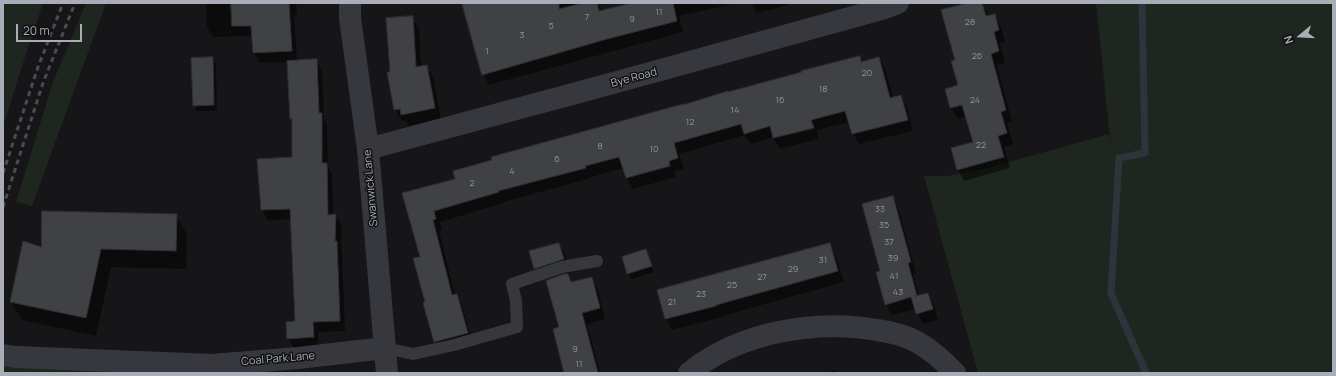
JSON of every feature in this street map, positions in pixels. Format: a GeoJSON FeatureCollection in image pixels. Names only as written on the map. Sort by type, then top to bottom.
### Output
{"type":"FeatureCollection","features":[{"type":"Feature","properties":{"kind":"street","name":"Swanwick Lane"},"geometry":{"type":"LineString","coordinates":[[350,3],[350,18],[368,149],[376,260],[387,373]]}},
{"type":"Feature","properties":{"kind":"street","name":"Bye Road"},"geometry":{"type":"LineString","coordinates":[[368,149],[806,30],[882,9],[898,3]]}},
{"type":"Feature","properties":{"kind":"street"},"geometry":{"type":"LineString","coordinates":[[696,371],[729,349],[761,336],[793,329],[813,327],[861,327],[894,332],[916,341],[936,354],[954,373]]}},
{"type":"Feature","properties":{"kind":"street","name":"Coal Park Lane"},"geometry":{"type":"LineString","coordinates":[[3,355],[39,358],[212,365],[298,358],[385,348]]}},
{"type":"Feature","properties":{"kind":"lane"},"geometry":{"type":"LineString","coordinates":[[385,348],[413,354],[454,345],[517,327],[516,301],[512,284],[562,267],[597,261]]}},
{"type":"Feature","properties":{"kind":"shaded area"},"geometry":{"type":"Polygon","coordinates":[[[3,3],[43,3],[3,127],[3,3]]]}},
{"type":"Feature","properties":{"kind":"shaded area"},"geometry":{"type":"Polygon","coordinates":[[[86,3],[106,3],[32,206],[16,202],[53,82],[86,3]]]}},
{"type":"Feature","properties":{"kind":"shaded area"},"geometry":{"type":"Polygon","coordinates":[[[1096,3],[1333,3],[1333,373],[978,373],[924,176],[948,176],[984,169],[1109,134],[1111,148],[1096,3]]]}},
{"type":"Feature","properties":{"kind":"shaded area"},"geometry":{"type":"Polygon","coordinates":[[[3,359],[142,373],[3,373],[3,359]]]}},
{"type":"Feature","properties":{"kind":"building"},"geometry":{"type":"Polygon","coordinates":[[[231,3],[289,3],[292,51],[253,53],[251,26],[232,26],[231,3]]]}},
{"type":"Feature","properties":{"kind":"building"},"geometry":{"type":"Polygon","coordinates":[[[462,3],[559,3],[559,9],[583,3],[597,3],[599,11],[632,3],[673,3],[677,21],[607,39],[482,75],[462,3]]]}},
{"type":"Feature","properties":{"kind":"building"},"geometry":{"type":"Polygon","coordinates":[[[968,3],[982,3],[986,16],[995,14],[999,30],[994,32],[999,51],[991,54],[1006,110],[1001,112],[1007,133],[998,136],[1004,157],[957,170],[951,148],[973,142],[962,105],[950,108],[945,89],[958,85],[951,61],[955,60],[941,10],[968,3]]]}},
{"type":"Feature","properties":{"kind":"building"},"geometry":{"type":"Polygon","coordinates":[[[413,16],[416,67],[427,65],[435,108],[401,115],[400,109],[394,110],[387,72],[390,72],[386,18],[413,16]]]}},
{"type":"Feature","properties":{"kind":"building"},"geometry":{"type":"Polygon","coordinates":[[[860,56],[861,62],[879,57],[890,98],[901,95],[908,120],[852,134],[845,111],[811,120],[814,128],[773,138],[770,126],[744,134],[741,124],[674,143],[678,158],[669,161],[670,166],[626,178],[619,157],[585,166],[586,168],[498,191],[499,192],[434,211],[436,219],[433,220],[452,295],[457,294],[468,333],[434,342],[423,303],[425,302],[413,258],[420,257],[402,193],[455,179],[453,171],[492,160],[491,157],[860,56]]]}},
{"type":"Feature","properties":{"kind":"building"},"geometry":{"type":"Polygon","coordinates":[[[213,57],[214,105],[193,106],[191,58],[213,57]]]}},
{"type":"Feature","properties":{"kind":"building"},"geometry":{"type":"Polygon","coordinates":[[[317,59],[319,113],[322,113],[322,163],[327,163],[328,215],[336,214],[335,241],[337,241],[340,321],[313,322],[314,337],[287,339],[286,322],[295,321],[290,209],[261,210],[257,159],[292,157],[292,119],[290,119],[287,61],[317,59]]]}},
{"type":"Feature","properties":{"kind":"building"},"geometry":{"type":"Polygon","coordinates":[[[893,196],[911,262],[908,263],[917,296],[928,293],[933,309],[916,314],[911,297],[885,305],[876,272],[880,271],[862,204],[893,196]]]}},
{"type":"Feature","properties":{"kind":"building"},"geometry":{"type":"Polygon","coordinates":[[[42,211],[177,214],[176,251],[101,249],[86,318],[10,302],[23,241],[41,247],[42,211]]]}},
{"type":"Feature","properties":{"kind":"building"},"geometry":{"type":"Polygon","coordinates":[[[559,243],[564,259],[534,269],[529,251],[559,243]]]}},
{"type":"Feature","properties":{"kind":"building"},"geometry":{"type":"Polygon","coordinates":[[[830,243],[838,271],[665,319],[657,290],[830,243]]]}},
{"type":"Feature","properties":{"kind":"building"},"geometry":{"type":"Polygon","coordinates":[[[646,249],[652,266],[627,274],[622,257],[646,249]]]}},
{"type":"Feature","properties":{"kind":"building"},"geometry":{"type":"Polygon","coordinates":[[[564,274],[568,274],[571,282],[592,277],[600,308],[582,313],[598,373],[564,373],[553,329],[559,327],[546,281],[564,274]]]}},
{"type":"Feature","properties":{"kind":"waterway"},"geometry":{"type":"LineString","coordinates":[[1142,3],[1145,153],[1119,158],[1111,293],[1146,373]]}},
{"type":"Feature","properties":{"kind":"railway"},"geometry":{"type":"LineString","coordinates":[[3,173],[38,67],[63,3]]}},
{"type":"Feature","properties":{"kind":"railway"},"geometry":{"type":"LineString","coordinates":[[3,207],[43,83],[75,3]]}}]}
